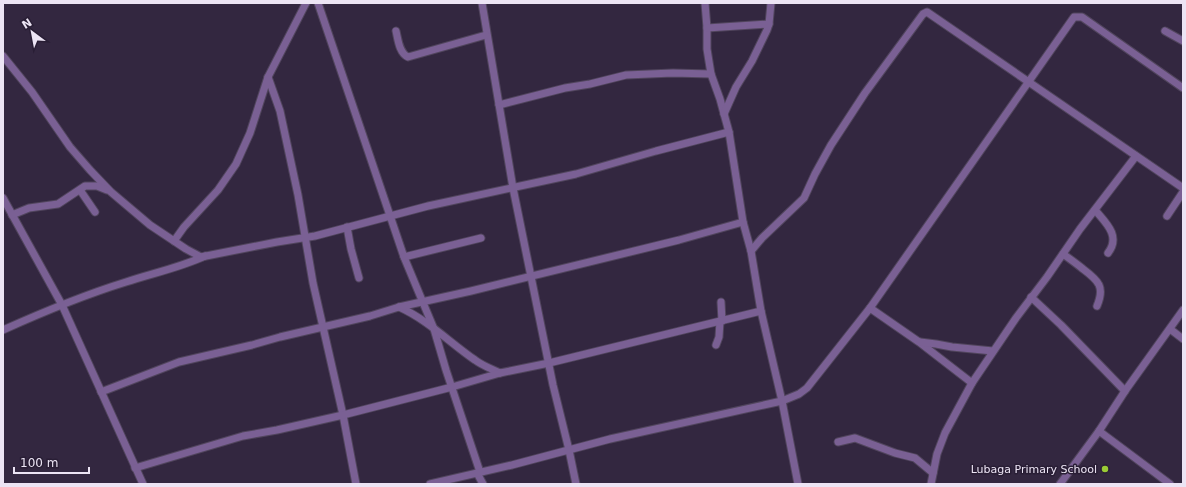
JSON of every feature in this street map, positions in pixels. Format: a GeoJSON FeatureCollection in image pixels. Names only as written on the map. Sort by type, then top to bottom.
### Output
{"type":"FeatureCollection","features":[{"type":"Feature","properties":{"kind":"street"},"geometry":{"type":"LineString","coordinates":[[174,241],[184,227],[218,190],[236,164],[250,133],[268,77],[306,3]]}},
{"type":"Feature","properties":{"kind":"street"},"geometry":{"type":"LineString","coordinates":[[318,3],[404,257],[434,329],[483,484]]}},
{"type":"Feature","properties":{"kind":"street"},"geometry":{"type":"LineString","coordinates":[[482,3],[486,35],[531,276],[576,484]]}},
{"type":"Feature","properties":{"kind":"street"},"geometry":{"type":"LineString","coordinates":[[705,3],[707,49],[711,74],[729,132],[743,222],[751,251],[761,310],[782,401],[798,484]]}},
{"type":"Feature","properties":{"kind":"street"},"geometry":{"type":"LineString","coordinates":[[724,114],[732,94],[752,61],[769,24],[771,3]]}},
{"type":"Feature","properties":{"kind":"street"},"geometry":{"type":"LineString","coordinates":[[751,251],[762,238],[804,198],[831,145],[865,93],[924,13],[930,12],[1183,188]]}},
{"type":"Feature","properties":{"kind":"street"},"geometry":{"type":"LineString","coordinates":[[430,484],[479,473],[610,439],[782,401],[793,397],[807,388],[870,308],[1071,20],[1077,16],[1082,17],[1183,88]]}},
{"type":"Feature","properties":{"kind":"street"},"geometry":{"type":"LineString","coordinates":[[707,28],[769,24]]}},
{"type":"Feature","properties":{"kind":"street"},"geometry":{"type":"LineString","coordinates":[[396,31],[402,52],[408,57],[486,35]]}},
{"type":"Feature","properties":{"kind":"street"},"geometry":{"type":"LineString","coordinates":[[1166,31],[1183,41]]}},
{"type":"Feature","properties":{"kind":"street"},"geometry":{"type":"LineString","coordinates":[[3,56],[32,92],[61,136],[111,192],[150,225],[201,257],[305,238],[428,206],[576,174],[636,156],[729,132]]}},
{"type":"Feature","properties":{"kind":"street"},"geometry":{"type":"LineString","coordinates":[[499,105],[565,88],[596,83],[626,75],[673,73],[711,74]]}},
{"type":"Feature","properties":{"kind":"street"},"geometry":{"type":"LineString","coordinates":[[268,77],[280,111],[300,206],[322,327],[343,416],[356,484]]}},
{"type":"Feature","properties":{"kind":"street"},"geometry":{"type":"LineString","coordinates":[[931,484],[937,454],[945,432],[972,383],[1031,297],[1136,156]]}},
{"type":"Feature","properties":{"kind":"street"},"geometry":{"type":"LineString","coordinates":[[12,215],[29,208],[58,204],[85,186],[92,185],[102,187],[111,192]]}},
{"type":"Feature","properties":{"kind":"street"},"geometry":{"type":"LineString","coordinates":[[80,190],[95,212]]}},
{"type":"Feature","properties":{"kind":"street"},"geometry":{"type":"LineString","coordinates":[[1167,216],[1183,192]]}},
{"type":"Feature","properties":{"kind":"street"},"geometry":{"type":"LineString","coordinates":[[3,198],[62,305],[143,484]]}},
{"type":"Feature","properties":{"kind":"street"},"geometry":{"type":"LineString","coordinates":[[1095,210],[1106,222],[1113,236],[1114,242],[1108,253]]}},
{"type":"Feature","properties":{"kind":"street"},"geometry":{"type":"LineString","coordinates":[[101,392],[179,362],[252,346],[280,337],[370,316],[399,307],[672,242],[743,222]]}},
{"type":"Feature","properties":{"kind":"street"},"geometry":{"type":"LineString","coordinates":[[347,227],[359,278]]}},
{"type":"Feature","properties":{"kind":"street"},"geometry":{"type":"LineString","coordinates":[[404,257],[481,238]]}},
{"type":"Feature","properties":{"kind":"street"},"geometry":{"type":"LineString","coordinates":[[1063,254],[1093,277],[1098,283],[1101,292],[1100,299],[1096,306]]}},
{"type":"Feature","properties":{"kind":"street"},"geometry":{"type":"LineString","coordinates":[[3,330],[62,305],[128,281],[187,264],[205,256]]}},
{"type":"Feature","properties":{"kind":"street"},"geometry":{"type":"LineString","coordinates":[[1031,297],[1061,325],[1125,391]]}},
{"type":"Feature","properties":{"kind":"street"},"geometry":{"type":"LineString","coordinates":[[716,345],[719,337],[721,321],[721,302]]}},
{"type":"Feature","properties":{"kind":"street"},"geometry":{"type":"LineString","coordinates":[[399,307],[415,314],[476,360],[500,373]]}},
{"type":"Feature","properties":{"kind":"street"},"geometry":{"type":"LineString","coordinates":[[870,308],[919,342],[972,383]]}},
{"type":"Feature","properties":{"kind":"street"},"geometry":{"type":"LineString","coordinates":[[135,468],[243,436],[343,416],[500,373],[549,363],[761,310]]}},
{"type":"Feature","properties":{"kind":"street"},"geometry":{"type":"LineString","coordinates":[[1060,484],[1183,310]]}},
{"type":"Feature","properties":{"kind":"street"},"geometry":{"type":"LineString","coordinates":[[1170,329],[1183,339]]}},
{"type":"Feature","properties":{"kind":"street"},"geometry":{"type":"LineString","coordinates":[[919,342],[993,351]]}},
{"type":"Feature","properties":{"kind":"street"},"geometry":{"type":"LineString","coordinates":[[1098,431],[1170,484]]}},
{"type":"Feature","properties":{"kind":"street"},"geometry":{"type":"LineString","coordinates":[[838,442],[854,438],[895,453],[915,458],[933,473]]}},
{"type":"Feature","properties":{"kind":"place","name":"Lubaga Primary School"},"geometry":{"type":"Point","coordinates":[1105,469]}}]}
